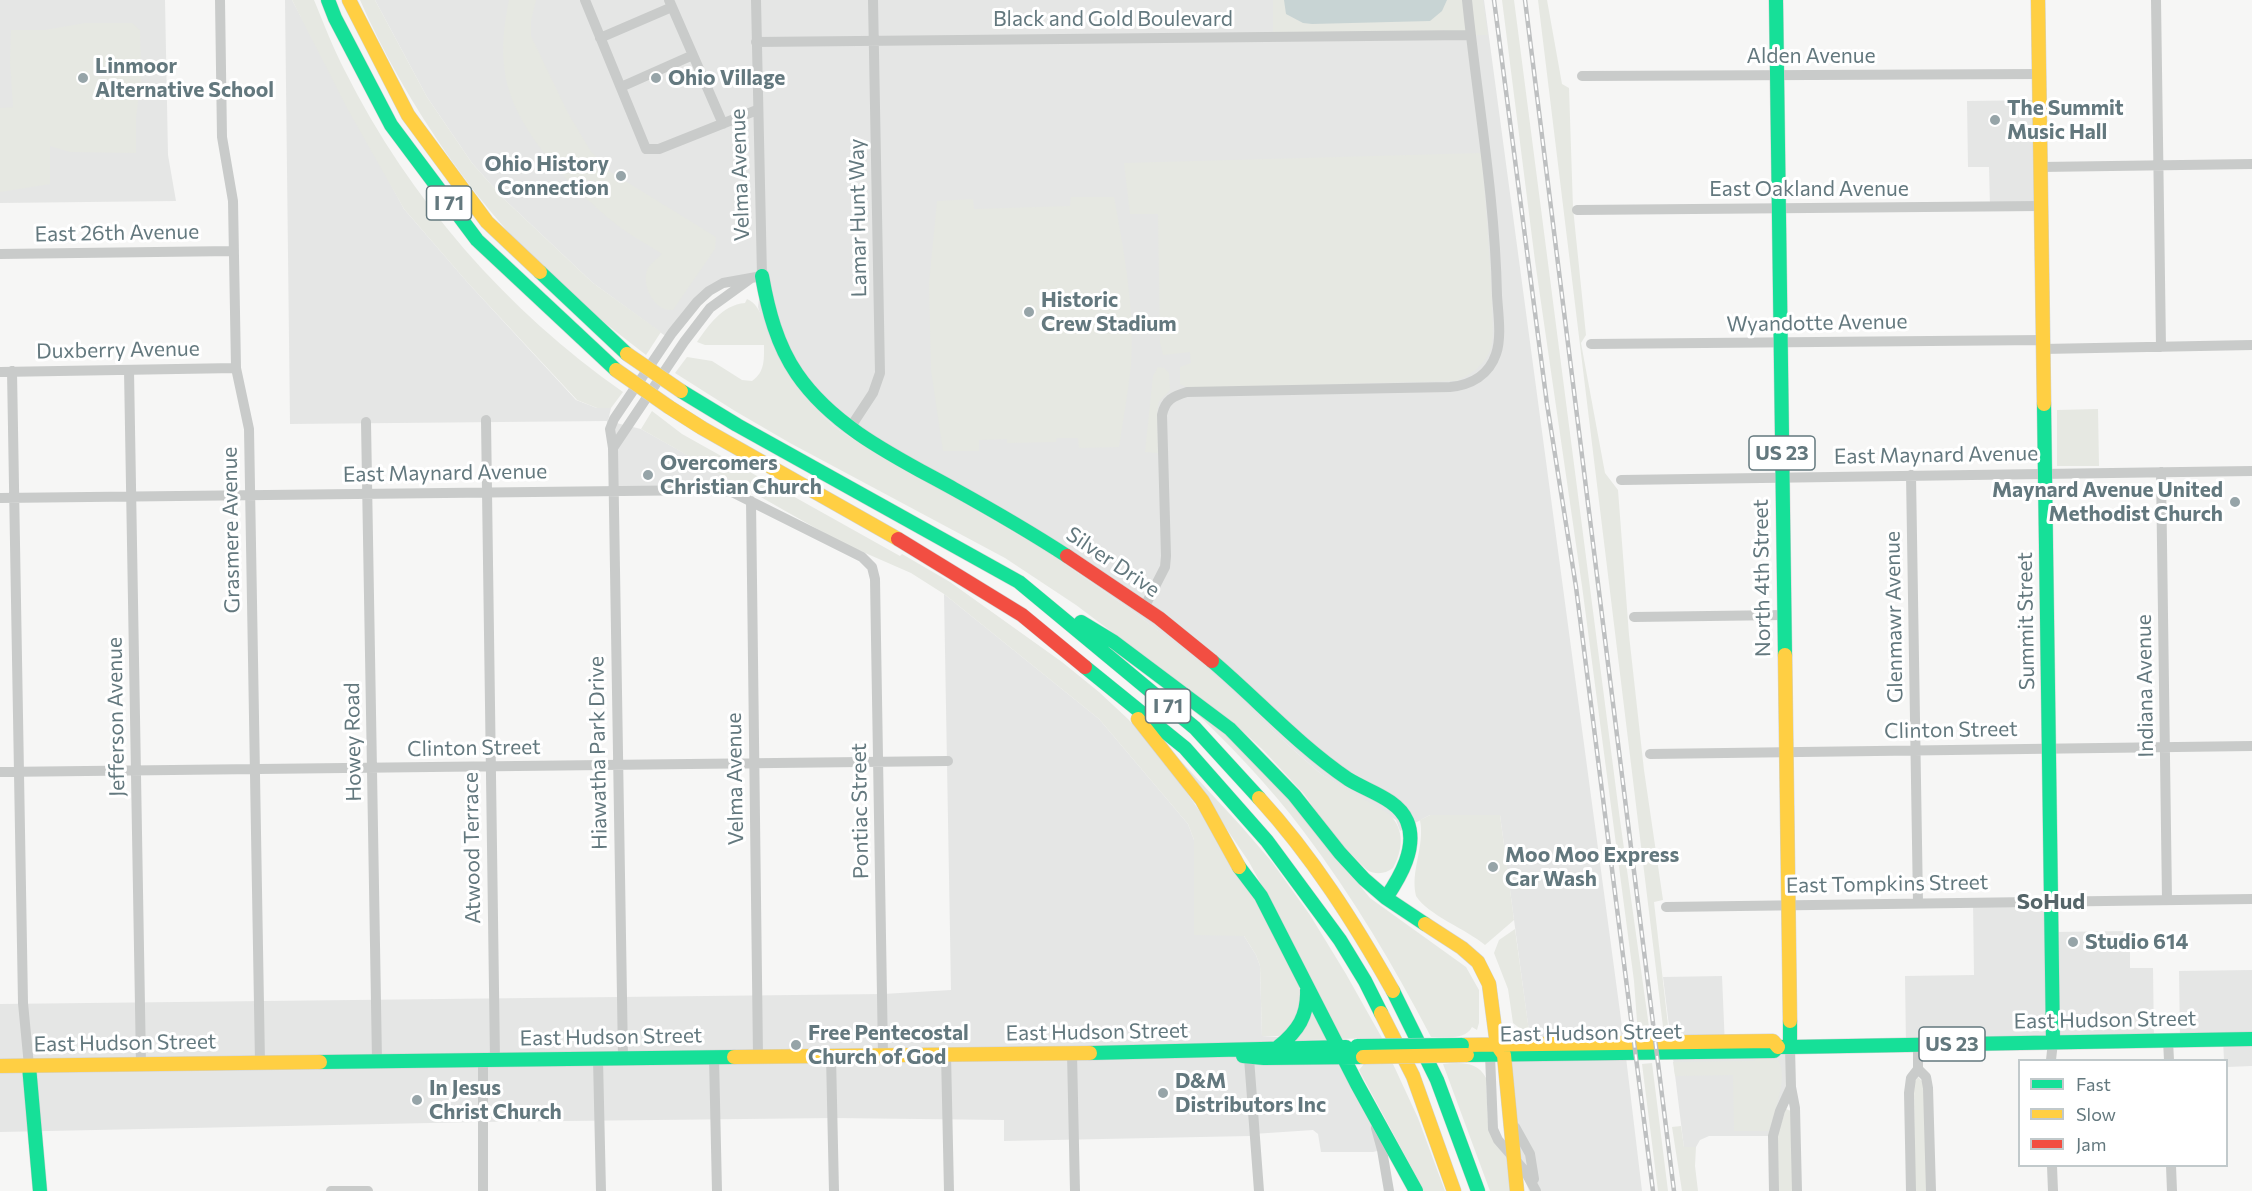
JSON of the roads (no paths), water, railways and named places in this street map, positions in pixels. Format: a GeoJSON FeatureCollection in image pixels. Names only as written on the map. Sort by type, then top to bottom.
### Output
{"type":"FeatureCollection","features":[{"type":"Feature","properties":{"kind":"main road","name":"I 71"},"geometry":{"type":"LineString","coordinates":[[328,0],[335,18],[391,125],[477,240],[616,370],[702,428],[925,554],[1022,615],[1185,748],[1267,841],[1340,940],[1379,1007],[1409,1069],[1430,1117],[1454,1191]]}},
{"type":"Feature","properties":{"kind":"main road","name":"I 71"},"geometry":{"type":"LineString","coordinates":[[349,0],[408,115],[472,204],[487,222],[627,354],[681,391],[737,425],[1019,582],[1195,728],[1288,830],[1361,934],[1397,998],[1445,1099],[1478,1191]]}},
{"type":"Feature","properties":{"kind":"main road","name":"North 4th Street"},"geometry":{"type":"LineString","coordinates":[[1776,0],[1788,905],[1784,1047]]}},
{"type":"Feature","properties":{"kind":"main road","name":"Summit Street"},"geometry":{"type":"LineString","coordinates":[[2038,0],[2053,1042]]}},
{"type":"Feature","properties":{"kind":"main road","name":"Silver Drive"},"geometry":{"type":"LineString","coordinates":[[756,277],[791,365],[812,394],[850,428],[1059,550],[1144,608],[1213,661],[1312,753],[1360,787],[1396,806],[1406,818],[1410,830],[1410,846],[1399,875],[1386,898]]}},
{"type":"Feature","properties":{"kind":"main road"},"geometry":{"type":"LineString","coordinates":[[1019,582],[1114,642],[1230,729],[1294,795],[1364,879],[1386,898],[1462,948],[1478,962],[1489,984],[1517,1191]]}},
{"type":"Feature","properties":{"kind":"main road"},"geometry":{"type":"LineString","coordinates":[[1095,675],[1134,714],[1202,800],[1241,871],[1261,896],[1370,1108],[1400,1158],[1416,1191]]}},
{"type":"Feature","properties":{"kind":"main road"},"geometry":{"type":"LineString","coordinates":[[1278,1047],[1300,1028],[1308,1007],[1306,986]]}},
{"type":"Feature","properties":{"kind":"main road","name":"East Hudson Street"},"geometry":{"type":"LineString","coordinates":[[1223,1052],[1249,1058],[1341,1052],[1774,1051],[1784,1047],[2252,1039]]}},
{"type":"Feature","properties":{"kind":"main road","name":"East Hudson Street"},"geometry":{"type":"LineString","coordinates":[[0,1066],[1223,1052],[1278,1047],[1341,1052]]}},
{"type":"Feature","properties":{"kind":"main road"},"geometry":{"type":"LineString","coordinates":[[29,1066],[40,1191]]}},
{"type":"Feature","properties":{"kind":"street","name":"Grasmere Avenue"},"geometry":{"type":"LineString","coordinates":[[219,0],[222,137],[234,201],[236,368],[249,429],[260,1063]]}},
{"type":"Feature","properties":{"kind":"street"},"geometry":{"type":"LineString","coordinates":[[585,0],[646,149],[659,149],[757,110]]}},
{"type":"Feature","properties":{"kind":"street","name":"Velma Avenue"},"geometry":{"type":"LineString","coordinates":[[756,0],[756,277]]}},
{"type":"Feature","properties":{"kind":"street","name":"Lamar Hunt Way"},"geometry":{"type":"LineString","coordinates":[[850,428],[873,393],[880,373],[873,0]]}},
{"type":"Feature","properties":{"kind":"street"},"geometry":{"type":"LineString","coordinates":[[1144,608],[1165,567],[1162,415],[1168,401],[1174,395],[1186,392],[1462,386],[1475,380],[1491,365],[1497,352],[1497,270],[1467,0]]}},
{"type":"Feature","properties":{"kind":"street"},"geometry":{"type":"LineString","coordinates":[[2156,0],[2161,347]]}},
{"type":"Feature","properties":{"kind":"street"},"geometry":{"type":"LineString","coordinates":[[600,38],[671,4],[723,123]]}},
{"type":"Feature","properties":{"kind":"street","name":"Black and Gold Boulevard"},"geometry":{"type":"LineString","coordinates":[[756,42],[1470,35]]}},
{"type":"Feature","properties":{"kind":"street"},"geometry":{"type":"LineString","coordinates":[[621,87],[693,55]]}},
{"type":"Feature","properties":{"kind":"street","name":"Alden Avenue"},"geometry":{"type":"LineString","coordinates":[[1582,76],[2039,74]]}},
{"type":"Feature","properties":{"kind":"street"},"geometry":{"type":"LineString","coordinates":[[2041,167],[2252,164]]}},
{"type":"Feature","properties":{"kind":"street","name":"East Oakland Avenue"},"geometry":{"type":"LineString","coordinates":[[1577,210],[2042,206]]}},
{"type":"Feature","properties":{"kind":"street","name":"East 26th Avenue"},"geometry":{"type":"LineString","coordinates":[[0,254],[234,251]]}},
{"type":"Feature","properties":{"kind":"street"},"geometry":{"type":"LineString","coordinates":[[613,448],[684,342],[710,308],[756,277]]}},
{"type":"Feature","properties":{"kind":"street","name":"Hiawatha Park Drive"},"geometry":{"type":"LineString","coordinates":[[623,1058],[613,448],[610,429],[614,418],[672,333],[697,302],[709,291],[723,283],[756,277]]}},
{"type":"Feature","properties":{"kind":"street","name":"Wyandotte Avenue"},"geometry":{"type":"LineString","coordinates":[[1591,344],[2043,344],[2161,347],[2252,345]]}},
{"type":"Feature","properties":{"kind":"street","name":"Duxberry Avenue"},"geometry":{"type":"LineString","coordinates":[[0,372],[236,368]]}},
{"type":"Feature","properties":{"kind":"street","name":"Jefferson Avenue"},"geometry":{"type":"LineString","coordinates":[[129,370],[141,1064]]}},
{"type":"Feature","properties":{"kind":"street"},"geometry":{"type":"LineString","coordinates":[[12,371],[23,1003],[29,1066]]}},
{"type":"Feature","properties":{"kind":"street","name":"Atwood Terrace"},"geometry":{"type":"LineString","coordinates":[[483,1191],[489,1060],[490,767],[486,420]]}},
{"type":"Feature","properties":{"kind":"street","name":"Howey Road"},"geometry":{"type":"LineString","coordinates":[[366,422],[377,1061]]}},
{"type":"Feature","properties":{"kind":"street","name":"East Maynard Avenue"},"geometry":{"type":"LineString","coordinates":[[1621,480],[2252,471]]}},
{"type":"Feature","properties":{"kind":"street","name":"Indiana Avenue"},"geometry":{"type":"LineString","coordinates":[[2161,472],[2168,900]]}},
{"type":"Feature","properties":{"kind":"street","name":"Glenmawr Avenue"},"geometry":{"type":"LineString","coordinates":[[1911,475],[1918,903]]}},
{"type":"Feature","properties":{"kind":"street","name":"East Maynard Avenue"},"geometry":{"type":"LineString","coordinates":[[0,498],[711,490],[732,492],[751,501],[862,557],[872,567]]}},
{"type":"Feature","properties":{"kind":"street","name":"Velma Avenue"},"geometry":{"type":"LineString","coordinates":[[751,501],[759,1057]]}},
{"type":"Feature","properties":{"kind":"street","name":"Pontiac Street"},"geometry":{"type":"LineString","coordinates":[[872,567],[875,579],[883,1055]]}},
{"type":"Feature","properties":{"kind":"street"},"geometry":{"type":"LineString","coordinates":[[1634,617],[1784,615]]}},
{"type":"Feature","properties":{"kind":"street","name":"Clinton Street"},"geometry":{"type":"LineString","coordinates":[[1650,754],[2252,746]]}},
{"type":"Feature","properties":{"kind":"street","name":"Clinton Street"},"geometry":{"type":"LineString","coordinates":[[0,772],[948,761]]}},
{"type":"Feature","properties":{"kind":"street","name":"East Tompkins Street"},"geometry":{"type":"LineString","coordinates":[[1666,907],[2252,899]]}},
{"type":"Feature","properties":{"kind":"street"},"geometry":{"type":"LineString","coordinates":[[2168,1041],[2169,1059]]}},
{"type":"Feature","properties":{"kind":"street","name":"Summit Street"},"geometry":{"type":"LineString","coordinates":[[2051,1059],[2053,1042]]}},
{"type":"Feature","properties":{"kind":"street"},"geometry":{"type":"LineString","coordinates":[[1911,1191],[1909,1093],[1911,1078],[1918,1069],[1918,1044]]}},
{"type":"Feature","properties":{"kind":"street"},"geometry":{"type":"LineString","coordinates":[[1784,1047],[1795,1108],[1797,1191]]}},
{"type":"Feature","properties":{"kind":"street"},"geometry":{"type":"LineString","coordinates":[[1497,1051],[1493,1129],[1498,1140],[1513,1154],[1525,1171],[1536,1191]]}},
{"type":"Feature","properties":{"kind":"street"},"geometry":{"type":"LineString","coordinates":[[1072,1053],[1075,1191]]}},
{"type":"Feature","properties":{"kind":"street"},"geometry":{"type":"LineString","coordinates":[[946,1054],[949,1191]]}},
{"type":"Feature","properties":{"kind":"street"},"geometry":{"type":"LineString","coordinates":[[831,1056],[834,1191]]}},
{"type":"Feature","properties":{"kind":"street"},"geometry":{"type":"LineString","coordinates":[[714,1057],[717,1191]]}},
{"type":"Feature","properties":{"kind":"street"},"geometry":{"type":"LineString","coordinates":[[1249,1058],[1259,1191]]}},
{"type":"Feature","properties":{"kind":"street"},"geometry":{"type":"LineString","coordinates":[[598,1059],[601,1191]]}},
{"type":"Feature","properties":{"kind":"street"},"geometry":{"type":"LineString","coordinates":[[1918,1069],[1926,1077],[1928,1088],[1931,1191]]}},
{"type":"Feature","properties":{"kind":"street"},"geometry":{"type":"LineString","coordinates":[[1774,1191],[1773,1136],[1780,1111],[1791,1087]]}},
{"type":"Feature","properties":{"kind":"street"},"geometry":{"type":"LineString","coordinates":[[1370,1108],[1382,1150],[1389,1191]]}},
{"type":"Feature","properties":{"kind":"street"},"geometry":{"type":"LineString","coordinates":[[1508,1115],[1530,1154],[1536,1191]]}},
{"type":"Feature","properties":{"kind":"street"},"geometry":{"type":"LineString","coordinates":[[2052,1167],[2053,1191]]}},
{"type":"Feature","properties":{"kind":"street"},"geometry":{"type":"LineString","coordinates":[[2171,1167],[2172,1191]]}},
{"type":"Feature","properties":{"kind":"street"},"geometry":{"type":"LineString","coordinates":[[331,1191],[368,1191]]}},
{"type":"Feature","properties":{"kind":"railway"},"geometry":{"type":"LineString","coordinates":[[1494,0],[1547,404],[1576,587],[1653,1191]]}},
{"type":"Feature","properties":{"kind":"railway"},"geometry":{"type":"LineString","coordinates":[[1525,0],[1674,1191]]}},
{"type":"Feature","properties":{"kind":"place","name":"Linmoor Alternative School"},"geometry":{"type":"Point","coordinates":[83,78]}},
{"type":"Feature","properties":{"kind":"place","name":"Ohio Village"},"geometry":{"type":"Point","coordinates":[656,78]}},
{"type":"Feature","properties":{"kind":"place","name":"The Summit Music Hall"},"geometry":{"type":"Point","coordinates":[1995,120]}},
{"type":"Feature","properties":{"kind":"place","name":"Ohio History Connection"},"geometry":{"type":"Point","coordinates":[621,176]}},
{"type":"Feature","properties":{"kind":"place","name":"Historic Crew Stadium"},"geometry":{"type":"Point","coordinates":[1029,312]}},
{"type":"Feature","properties":{"kind":"place","name":"Overcomers Christian Church"},"geometry":{"type":"Point","coordinates":[648,475]}},
{"type":"Feature","properties":{"kind":"place","name":"Maynard Avenue United Methodist Church"},"geometry":{"type":"Point","coordinates":[2235,502]}},
{"type":"Feature","properties":{"kind":"place","name":"Moo Moo Express Car Wash"},"geometry":{"type":"Point","coordinates":[1493,867]}},
{"type":"Feature","properties":{"kind":"place","name":"Studio 614"},"geometry":{"type":"Point","coordinates":[2073,942]}},
{"type":"Feature","properties":{"kind":"place","name":"Free Pentecostal Church of God"},"geometry":{"type":"Point","coordinates":[796,1045]}},
{"type":"Feature","properties":{"kind":"place","name":"D&M Distributors Inc"},"geometry":{"type":"Point","coordinates":[1163,1093]}},
{"type":"Feature","properties":{"kind":"place","name":"In Jesus Christ Church"},"geometry":{"type":"Point","coordinates":[417,1100]}},
{"type":"Feature","properties":{"kind":"district","name":"SoHud"},"geometry":{"type":"Point","coordinates":[2051,902]}}]}
